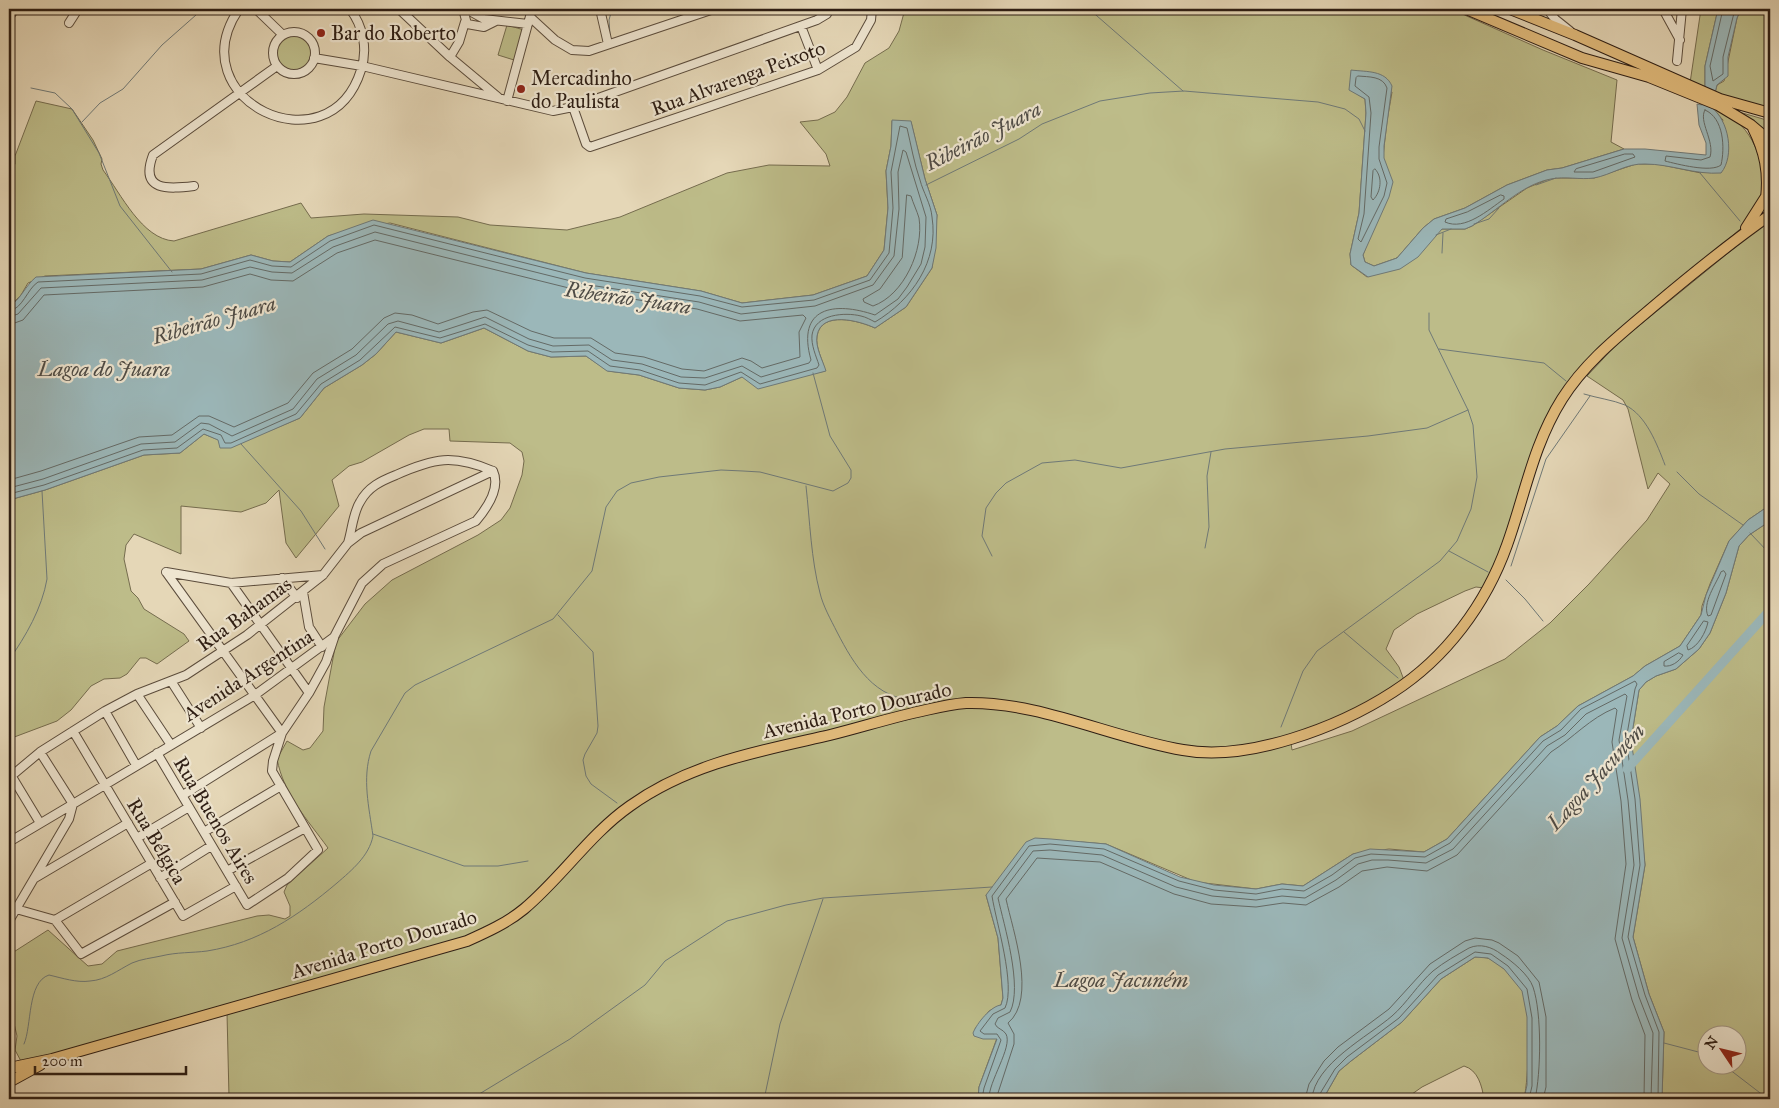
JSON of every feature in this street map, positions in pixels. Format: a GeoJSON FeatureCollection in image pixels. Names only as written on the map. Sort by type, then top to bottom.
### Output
{"type":"FeatureCollection","features":[{"type":"Feature","properties":{"kind":"main road"},"geometry":{"type":"LineString","coordinates":[[1466,9],[1594,63],[1649,77],[1692,91]]}},
{"type":"Feature","properties":{"kind":"main road"},"geometry":{"type":"LineString","coordinates":[[1515,10],[1522,33]]}},
{"type":"Feature","properties":{"kind":"main road"},"geometry":{"type":"LineString","coordinates":[[1515,10],[1575,35],[1719,102],[1770,113]]}},
{"type":"Feature","properties":{"kind":"main road"},"geometry":{"type":"LineString","coordinates":[[1719,102],[1770,141]]}},
{"type":"Feature","properties":{"kind":"main road"},"geometry":{"type":"LineString","coordinates":[[1751,125],[1766,158],[1768,182],[1766,199]]}},
{"type":"Feature","properties":{"kind":"main road"},"geometry":{"type":"LineString","coordinates":[[1739,237],[1766,199],[1770,188]]}},
{"type":"Feature","properties":{"kind":"main road"},"geometry":{"type":"LineString","coordinates":[[1739,237],[1770,215]]}},
{"type":"Feature","properties":{"kind":"main road","name":"Avenida Porto Dourado"},"geometry":{"type":"LineString","coordinates":[[9,1068],[52,1059],[467,941],[521,912],[543,892],[600,832],[629,806],[658,788],[689,773],[744,754],[962,703],[1029,710],[1183,751],[1198,752],[1257,748],[1270,745],[1348,716],[1377,702],[1407,682],[1437,656],[1469,619],[1498,567],[1507,546],[1538,446],[1560,402],[1591,360],[1739,237]]}},
{"type":"Feature","properties":{"kind":"main road","name":"Avenida Porto Dourado"},"geometry":{"type":"LineString","coordinates":[[9,1082],[52,1059]]}},
{"type":"Feature","properties":{"kind":"street"},"geometry":{"type":"LineString","coordinates":[[9,17],[15,9]]}},
{"type":"Feature","properties":{"kind":"street"},"geometry":{"type":"LineString","coordinates":[[68,23],[78,9]]}},
{"type":"Feature","properties":{"kind":"street"},"geometry":{"type":"LineString","coordinates":[[239,9],[227,35],[225,56],[229,76],[239,94],[256,109],[276,118],[298,120],[309,119],[330,110],[343,100],[354,87],[362,66],[362,34],[350,9]]}},
{"type":"Feature","properties":{"kind":"street"},"geometry":{"type":"LineString","coordinates":[[256,9],[283,35]]}},
{"type":"Feature","properties":{"kind":"street"},"geometry":{"type":"LineString","coordinates":[[399,9],[450,57],[504,100]]}},
{"type":"Feature","properties":{"kind":"street"},"geometry":{"type":"LineString","coordinates":[[450,57],[459,42],[465,22],[462,9]]}},
{"type":"Feature","properties":{"kind":"street"},"geometry":{"type":"LineString","coordinates":[[466,9],[484,20],[496,21],[530,17]]}},
{"type":"Feature","properties":{"kind":"street"},"geometry":{"type":"LineString","coordinates":[[600,9],[608,44]]}},
{"type":"Feature","properties":{"kind":"street"},"geometry":{"type":"LineString","coordinates":[[530,17],[549,35],[572,50],[589,51],[714,9]]}},
{"type":"Feature","properties":{"kind":"street"},"geometry":{"type":"LineString","coordinates":[[314,58],[362,66],[553,111],[573,108],[818,20],[827,14],[829,9]]}},
{"type":"Feature","properties":{"kind":"street","name":"Rua Alvarenga Peixoto"},"geometry":{"type":"LineString","coordinates":[[573,108],[588,146],[818,70],[856,47],[871,20],[872,9]]}},
{"type":"Feature","properties":{"kind":"street"},"geometry":{"type":"LineString","coordinates":[[1547,9],[1555,19],[1575,35]]}},
{"type":"Feature","properties":{"kind":"street"},"geometry":{"type":"LineString","coordinates":[[1663,9],[1680,40]]}},
{"type":"Feature","properties":{"kind":"street"},"geometry":{"type":"LineString","coordinates":[[1677,61],[1682,9]]}},
{"type":"Feature","properties":{"kind":"street"},"geometry":{"type":"LineString","coordinates":[[504,100],[530,17]]}},
{"type":"Feature","properties":{"kind":"street"},"geometry":{"type":"LineString","coordinates":[[1668,18],[1681,19]]}},
{"type":"Feature","properties":{"kind":"street"},"geometry":{"type":"LineString","coordinates":[[465,22],[484,27],[496,21]]}},
{"type":"Feature","properties":{"kind":"street"},"geometry":{"type":"LineString","coordinates":[[801,26],[818,70]]}},
{"type":"Feature","properties":{"kind":"street"},"geometry":{"type":"LineString","coordinates":[[297,32],[309,39],[315,51],[314,58],[307,70],[288,74],[277,66],[273,49],[283,35],[297,32]]}},
{"type":"Feature","properties":{"kind":"street"},"geometry":{"type":"LineString","coordinates":[[194,186],[166,189],[157,185],[151,178],[150,169],[153,155],[277,66]]}},
{"type":"Feature","properties":{"kind":"street"},"geometry":{"type":"LineString","coordinates":[[348,543],[359,503],[368,490],[379,482],[427,461],[457,460],[476,464],[493,471]]}},
{"type":"Feature","properties":{"kind":"street","name":"Rua Bahamas"},"geometry":{"type":"LineString","coordinates":[[10,777],[40,752],[104,711],[137,694],[186,675],[260,625],[323,575],[348,543],[361,533],[408,509],[493,471]]}},
{"type":"Feature","properties":{"kind":"street","name":"Avenida Argentina"},"geometry":{"type":"LineString","coordinates":[[9,842],[255,695],[292,670],[334,637],[362,583],[383,564],[476,521],[487,508],[494,491],[495,477],[493,471]]}},
{"type":"Feature","properties":{"kind":"street"},"geometry":{"type":"LineString","coordinates":[[282,733],[166,572],[231,583],[323,575]]}},
{"type":"Feature","properties":{"kind":"street"},"geometry":{"type":"LineString","coordinates":[[282,578],[296,598]]}},
{"type":"Feature","properties":{"kind":"street"},"geometry":{"type":"LineString","coordinates":[[231,583],[309,693]]}},
{"type":"Feature","properties":{"kind":"street"},"geometry":{"type":"LineString","coordinates":[[303,592],[309,627],[322,647]]}},
{"type":"Feature","properties":{"kind":"street"},"geometry":{"type":"LineString","coordinates":[[227,871],[305,828],[272,771],[273,761],[282,733],[309,693],[326,662],[334,637]]}},
{"type":"Feature","properties":{"kind":"street"},"geometry":{"type":"LineString","coordinates":[[172,681],[200,728]]}},
{"type":"Feature","properties":{"kind":"street"},"geometry":{"type":"LineString","coordinates":[[137,694],[171,744]]}},
{"type":"Feature","properties":{"kind":"street"},"geometry":{"type":"LineString","coordinates":[[104,711],[136,766]]}},
{"type":"Feature","properties":{"kind":"street","name":"Rua Bélgica"},"geometry":{"type":"LineString","coordinates":[[73,731],[183,916],[236,886]]}},
{"type":"Feature","properties":{"kind":"street"},"geometry":{"type":"LineString","coordinates":[[183,795],[282,733]]}},
{"type":"Feature","properties":{"kind":"street"},"geometry":{"type":"LineString","coordinates":[[9,921],[69,819],[73,804],[40,752]]}},
{"type":"Feature","properties":{"kind":"street","name":"Rua Buenos Aires"},"geometry":{"type":"LineString","coordinates":[[157,753],[247,905],[288,878],[318,850],[305,828]]}},
{"type":"Feature","properties":{"kind":"street"},"geometry":{"type":"LineString","coordinates":[[10,777],[40,823]]}},
{"type":"Feature","properties":{"kind":"street"},"geometry":{"type":"LineString","coordinates":[[204,832],[280,786]]}},
{"type":"Feature","properties":{"kind":"street"},"geometry":{"type":"LineString","coordinates":[[137,838],[189,807]]}},
{"type":"Feature","properties":{"kind":"street"},"geometry":{"type":"LineString","coordinates":[[34,879],[128,823]]}},
{"type":"Feature","properties":{"kind":"street"},"geometry":{"type":"LineString","coordinates":[[160,878],[211,846]]}},
{"type":"Feature","properties":{"kind":"street"},"geometry":{"type":"LineString","coordinates":[[55,920],[152,863]]}},
{"type":"Feature","properties":{"kind":"street"},"geometry":{"type":"LineString","coordinates":[[16,909],[55,920],[81,954],[175,902]]}},
{"type":"Feature","properties":{"kind":"shaded area"},"geometry":{"type":"Polygon","coordinates":[[[905,9],[1451,9],[1543,50],[1617,80],[1611,142],[1624,149],[1562,168],[1547,170],[1507,185],[1465,208],[1434,219],[1423,228],[1397,258],[1442,229],[1465,229],[1472,226],[1527,188],[1551,178],[1594,178],[1636,164],[1657,164],[1701,173],[1723,120],[1712,108],[1731,116],[1749,135],[1755,146],[1762,169],[1761,193],[1757,207],[1746,224],[1614,337],[1560,399],[1504,545],[1484,588],[1476,587],[1465,591],[1417,614],[1394,630],[1386,649],[1399,667],[1404,680],[1394,688],[1339,717],[1276,740],[1244,746],[1218,748],[1183,746],[994,700],[824,731],[645,792],[527,901],[497,922],[455,941],[22,1063],[15,1050],[17,1036],[9,1002],[9,955],[48,930],[88,966],[102,964],[117,951],[257,916],[269,915],[285,919],[290,916],[290,906],[284,892],[287,885],[328,848],[304,817],[291,795],[280,772],[277,759],[287,741],[303,750],[310,748],[323,731],[324,707],[336,642],[365,604],[392,580],[478,535],[501,520],[510,508],[522,475],[524,461],[522,452],[510,443],[450,441],[449,429],[424,429],[409,435],[362,462],[349,466],[332,480],[339,506],[296,558],[286,543],[279,490],[266,503],[241,512],[181,506],[181,554],[134,534],[126,545],[124,559],[131,591],[138,598],[144,609],[184,634],[189,641],[157,664],[146,658],[140,658],[127,674],[120,678],[104,679],[91,686],[71,710],[57,721],[9,739],[9,500],[45,490],[144,455],[180,453],[204,434],[219,440],[269,431],[300,418],[324,388],[362,365],[376,354],[396,332],[441,343],[484,328],[528,351],[551,357],[586,356],[608,371],[639,375],[679,388],[705,390],[720,387],[742,377],[808,375],[825,371],[817,345],[817,336],[820,328],[833,320],[842,320],[875,328],[906,307],[932,268],[937,215],[925,179],[911,122],[892,121],[891,146],[886,171],[888,208],[884,250],[867,276],[813,295],[742,303],[701,291],[586,273],[390,223],[353,229],[328,236],[290,262],[273,261],[251,255],[201,269],[45,276],[28,283],[21,295],[9,307],[9,173],[15,164],[15,156],[36,101],[72,109],[93,140],[102,159],[103,170],[133,214],[152,232],[162,238],[174,241],[301,203],[311,218],[364,214],[458,217],[490,225],[567,230],[620,217],[727,173],[769,165],[830,166],[826,154],[800,122],[818,120],[835,112],[847,97],[865,63],[889,48],[899,31],[905,9]],[[1392,92],[1357,94],[1365,99],[1366,113],[1359,213],[1350,254],[1351,265],[1367,277],[1396,258],[1374,266],[1365,262],[1363,255],[1376,209],[1392,92]]]}},
{"type":"Feature","properties":{"kind":"shaded area"},"geometry":{"type":"Polygon","coordinates":[[[1701,9],[1718,9],[1705,66],[1705,91],[1690,83],[1701,9]]]}},
{"type":"Feature","properties":{"kind":"shaded area"},"geometry":{"type":"Polygon","coordinates":[[[1741,9],[1770,9],[1770,109],[1715,93],[1717,85],[1724,81],[1737,18],[1741,9]]]}},
{"type":"Feature","properties":{"kind":"shaded area"},"geometry":{"type":"Polygon","coordinates":[[[507,25],[524,30],[514,60],[498,55],[507,25]]]}},
{"type":"Feature","properties":{"kind":"shaded area"},"geometry":{"type":"Polygon","coordinates":[[[294,35],[307,41],[313,54],[307,67],[294,73],[281,67],[275,54],[281,41],[294,35]]]}},
{"type":"Feature","properties":{"kind":"shaded area"},"geometry":{"type":"Polygon","coordinates":[[[1739,112],[1770,121],[1770,136],[1739,112]]]}},
{"type":"Feature","properties":{"kind":"shaded area"},"geometry":{"type":"Polygon","coordinates":[[[1770,219],[1770,505],[1748,520],[1729,541],[1710,584],[1702,606],[1701,615],[1680,646],[1645,666],[1633,676],[1578,706],[1557,726],[1540,737],[1447,839],[1424,852],[1389,849],[1353,854],[1303,886],[1282,884],[1256,889],[1196,882],[1106,844],[1081,842],[986,895],[998,938],[1003,998],[1001,1005],[989,1011],[975,1029],[997,1038],[979,1087],[978,1099],[223,1099],[229,1097],[227,1013],[485,937],[624,816],[649,798],[685,780],[718,767],[825,739],[961,708],[994,708],[1029,714],[1183,754],[1291,743],[1292,750],[1352,731],[1505,659],[1550,623],[1589,584],[1647,520],[1670,484],[1658,473],[1648,489],[1628,409],[1623,400],[1587,376],[1619,342],[1770,219]]]}},
{"type":"Feature","properties":{"kind":"shaded area"},"geometry":{"type":"Polygon","coordinates":[[[1770,521],[1770,1099],[1662,1099],[1664,1032],[1649,994],[1633,937],[1645,865],[1631,740],[1639,690],[1646,682],[1656,676],[1676,669],[1699,649],[1710,633],[1726,593],[1739,546],[1749,535],[1770,521]]]}},
{"type":"Feature","properties":{"kind":"shaded area"},"geometry":{"type":"Polygon","coordinates":[[[1475,957],[1488,958],[1499,965],[1523,991],[1526,1001],[1528,1045],[1524,1099],[1484,1099],[1476,1075],[1464,1066],[1422,1087],[1405,1099],[1323,1099],[1339,1071],[1402,1022],[1441,979],[1475,957]]]}},
{"type":"Feature","properties":{"kind":"water"},"geometry":{"type":"Polygon","coordinates":[[[1718,9],[1741,9],[1737,18],[1728,57],[1728,76],[1717,85],[1715,93],[1705,91],[1705,66],[1718,9]]]}},
{"type":"Feature","properties":{"kind":"water"},"geometry":{"type":"Polygon","coordinates":[[[1351,70],[1380,74],[1392,86],[1384,158],[1393,182],[1389,197],[1363,255],[1365,262],[1374,266],[1397,258],[1423,228],[1434,219],[1465,208],[1507,185],[1547,170],[1562,168],[1624,149],[1645,149],[1706,155],[1706,143],[1699,125],[1697,104],[1709,106],[1722,120],[1728,138],[1728,157],[1721,173],[1702,172],[1655,164],[1638,164],[1594,178],[1556,178],[1540,182],[1520,192],[1472,226],[1465,229],[1442,229],[1418,257],[1400,269],[1368,277],[1351,265],[1350,254],[1359,213],[1366,113],[1365,99],[1349,90],[1351,70]]]}},
{"type":"Feature","properties":{"kind":"water","name":"Lagoa do Juara"},"geometry":{"type":"Polygon","coordinates":[[[892,120],[911,121],[925,179],[937,215],[936,248],[932,268],[906,307],[875,328],[851,321],[833,320],[820,328],[817,336],[817,345],[826,371],[758,389],[742,377],[720,387],[705,390],[679,388],[639,375],[607,371],[586,356],[551,357],[528,351],[484,328],[441,343],[396,332],[376,354],[362,365],[324,388],[300,418],[231,448],[220,448],[218,440],[204,434],[180,453],[144,455],[45,490],[9,500],[9,307],[36,277],[201,269],[251,255],[273,261],[290,262],[328,236],[373,220],[586,273],[701,291],[742,303],[813,295],[867,276],[884,250],[888,208],[886,171],[891,146],[892,120]]]}},
{"type":"Feature","properties":{"kind":"water","name":"Lagoa Jacuném"},"geometry":{"type":"Polygon","coordinates":[[[1770,505],[1770,521],[1749,535],[1739,546],[1726,593],[1710,633],[1699,649],[1676,669],[1656,676],[1646,682],[1639,690],[1631,740],[1640,799],[1645,865],[1633,937],[1649,994],[1664,1032],[1662,1099],[1524,1099],[1527,1085],[1527,1017],[1522,991],[1504,969],[1488,958],[1475,957],[1441,979],[1402,1022],[1339,1071],[1323,1099],[978,1099],[979,1087],[997,1039],[983,1039],[974,1036],[973,1033],[993,1008],[1001,1005],[1003,998],[998,938],[986,895],[1026,842],[1035,838],[1106,844],[1180,877],[1214,885],[1256,889],[1282,884],[1303,886],[1353,854],[1370,849],[1424,852],[1447,839],[1540,737],[1557,726],[1578,706],[1633,676],[1645,666],[1680,646],[1701,615],[1706,595],[1729,541],[1748,520],[1770,505]]]}},
{"type":"Feature","properties":{"kind":"waterway"},"geometry":{"type":"LineString","coordinates":[[610,35],[609,20],[612,9]]}},
{"type":"Feature","properties":{"kind":"waterway"},"geometry":{"type":"LineString","coordinates":[[1089,9],[1183,91]]}},
{"type":"Feature","properties":{"kind":"waterway"},"geometry":{"type":"LineString","coordinates":[[82,122],[100,103],[123,89],[162,45],[196,15]]}},
{"type":"Feature","properties":{"kind":"waterway"},"geometry":{"type":"LineString","coordinates":[[31,88],[55,93],[72,109],[99,153],[120,206],[172,272]]}},
{"type":"Feature","properties":{"kind":"waterway","name":"Ribeirão Juara"},"geometry":{"type":"LineString","coordinates":[[926,185],[1019,139],[1042,124],[1100,101],[1150,93],[1184,91],[1318,102],[1345,109],[1359,119],[1365,131]]}},
{"type":"Feature","properties":{"kind":"waterway"},"geometry":{"type":"LineString","coordinates":[[1700,173],[1740,221]]}},
{"type":"Feature","properties":{"kind":"waterway","name":"Ribeirão Juara"},"geometry":{"type":"LineString","coordinates":[[1536,185],[1556,178]]}},
{"type":"Feature","properties":{"kind":"waterway","name":"Ribeirão Juara"},"geometry":{"type":"LineString","coordinates":[[1474,224],[1489,219],[1499,208]]}},
{"type":"Feature","properties":{"kind":"waterway","name":"Ribeirão Juara"},"geometry":{"type":"LineString","coordinates":[[1436,235],[1451,229]]}},
{"type":"Feature","properties":{"kind":"waterway"},"geometry":{"type":"LineString","coordinates":[[1442,253],[1443,233]]}},
{"type":"Feature","properties":{"kind":"waterway"},"geometry":{"type":"LineString","coordinates":[[1281,727],[1303,671],[1317,651],[1440,561],[1457,541],[1471,509],[1477,477],[1473,425],[1468,410],[1429,330],[1429,313]]}},
{"type":"Feature","properties":{"kind":"waterway"},"geometry":{"type":"LineString","coordinates":[[1439,349],[1544,363],[1566,381]]}},
{"type":"Feature","properties":{"kind":"waterway"},"geometry":{"type":"LineString","coordinates":[[24,1044],[31,1005],[37,986],[42,979],[49,975],[75,981],[96,980],[107,977],[139,960],[207,951],[243,942],[292,917],[348,873],[364,856],[373,836],[367,783],[368,762],[371,751],[405,693],[415,685],[553,619],[592,571],[606,507],[617,491],[631,483],[659,477],[721,470],[760,472],[833,491],[848,483],[851,478],[851,470],[830,436],[813,373]]}},
{"type":"Feature","properties":{"kind":"waterway"},"geometry":{"type":"LineString","coordinates":[[1584,394],[1620,403],[1639,416],[1650,431],[1665,465]]}},
{"type":"Feature","properties":{"kind":"waterway"},"geometry":{"type":"LineString","coordinates":[[1511,566],[1546,459],[1590,396]]}},
{"type":"Feature","properties":{"kind":"waterway"},"geometry":{"type":"LineString","coordinates":[[992,556],[982,536],[986,508],[996,493],[1006,483],[1042,463],[1075,460],[1121,468],[1225,449],[1368,436],[1427,428],[1468,410]]}},
{"type":"Feature","properties":{"kind":"waterway"},"geometry":{"type":"LineString","coordinates":[[241,444],[301,511],[325,549]]}},
{"type":"Feature","properties":{"kind":"waterway"},"geometry":{"type":"LineString","coordinates":[[1205,548],[1209,527],[1207,476],[1211,452]]}},
{"type":"Feature","properties":{"kind":"waterway"},"geometry":{"type":"LineString","coordinates":[[1677,472],[1699,494],[1743,525]]}},
{"type":"Feature","properties":{"kind":"waterway"},"geometry":{"type":"LineString","coordinates":[[806,486],[817,580],[827,613],[851,657],[877,687],[889,694],[916,700]]}},
{"type":"Feature","properties":{"kind":"waterway"},"geometry":{"type":"LineString","coordinates":[[9,660],[33,621],[45,590],[47,579],[42,491]]}},
{"type":"Feature","properties":{"kind":"waterway"},"geometry":{"type":"LineString","coordinates":[[1750,533],[1770,554]]}},
{"type":"Feature","properties":{"kind":"waterway"},"geometry":{"type":"LineString","coordinates":[[1449,551],[1488,572]]}},
{"type":"Feature","properties":{"kind":"waterway"},"geometry":{"type":"LineString","coordinates":[[1506,580],[1543,621]]}},
{"type":"Feature","properties":{"kind":"waterway","name":"Lagoa Jacuném"},"geometry":{"type":"LineString","coordinates":[[1627,769],[1770,610]]}},
{"type":"Feature","properties":{"kind":"waterway"},"geometry":{"type":"LineString","coordinates":[[558,615],[593,652],[598,726],[597,733],[583,760],[586,776],[591,784],[617,803]]}},
{"type":"Feature","properties":{"kind":"waterway"},"geometry":{"type":"LineString","coordinates":[[1344,632],[1398,678]]}},
{"type":"Feature","properties":{"kind":"waterway"},"geometry":{"type":"LineString","coordinates":[[373,834],[464,866],[498,866],[528,861]]}},
{"type":"Feature","properties":{"kind":"waterway"},"geometry":{"type":"LineString","coordinates":[[471,1099],[570,1039],[645,985],[665,961],[727,921],[786,905],[823,898],[992,887]]}},
{"type":"Feature","properties":{"kind":"waterway"},"geometry":{"type":"LineString","coordinates":[[765,1095],[780,1024],[823,899]]}},
{"type":"Feature","properties":{"kind":"waterway"},"geometry":{"type":"LineString","coordinates":[[1664,1043],[1696,1051]]}},
{"type":"Feature","properties":{"kind":"waterway"},"geometry":{"type":"LineString","coordinates":[[1738,1076],[1768,1099]]}},
{"type":"Feature","properties":{"kind":"place","name":"Bar do Roberto"},"geometry":{"type":"Point","coordinates":[321,33]}},
{"type":"Feature","properties":{"kind":"place","name":"Mercadinho do Paulista"},"geometry":{"type":"Point","coordinates":[521,89]}}]}
